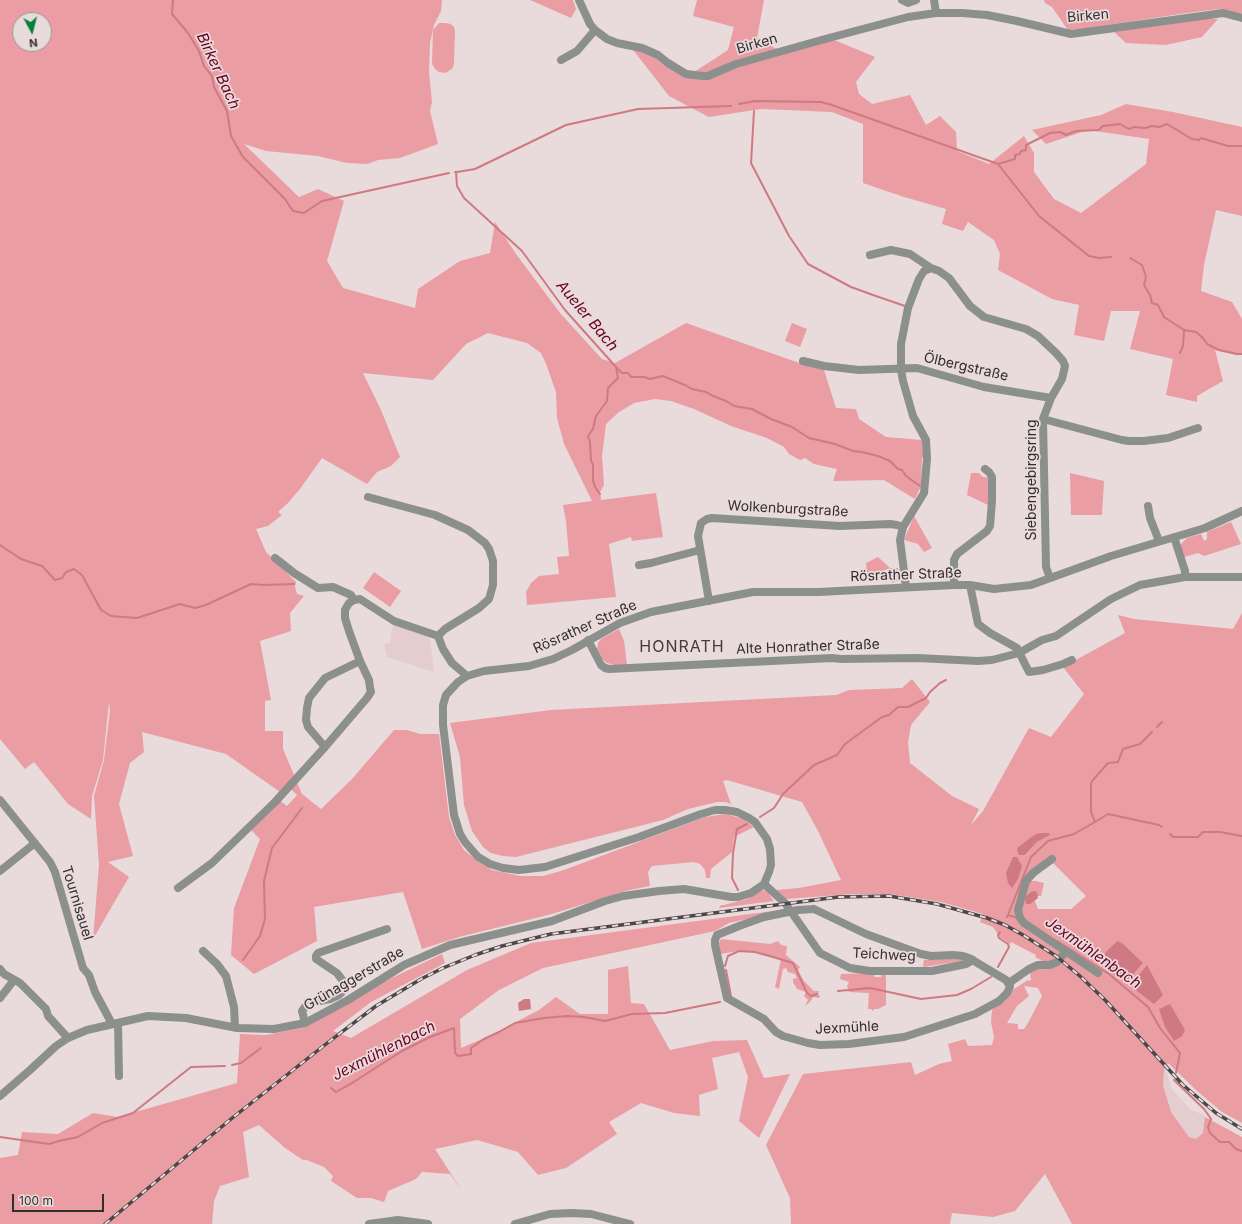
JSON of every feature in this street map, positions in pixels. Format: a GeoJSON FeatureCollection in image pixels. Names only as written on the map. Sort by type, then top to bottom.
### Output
{"type":"FeatureCollection","features":[{"type":"Feature","properties":{"kind":"street","name":"Birken"},"geometry":{"type":"LineString","coordinates":[[579,0],[586,16],[595,30],[607,38],[617,43],[642,48],[652,52],[686,74],[703,76],[708,76],[736,64],[833,37],[908,17],[936,13],[962,13],[987,16],[1017,21],[1071,34],[1223,13],[1242,18]]}},
{"type":"Feature","properties":{"kind":"street"},"geometry":{"type":"LineString","coordinates":[[902,0],[908,3],[916,0]]}},
{"type":"Feature","properties":{"kind":"street"},"geometry":{"type":"LineString","coordinates":[[934,0],[936,13]]}},
{"type":"Feature","properties":{"kind":"street"},"geometry":{"type":"LineString","coordinates":[[561,60],[577,51],[595,30]]}},
{"type":"Feature","properties":{"kind":"street","name":"Siebengebirgsring"},"geometry":{"type":"LineString","coordinates":[[870,255],[891,250],[910,254],[948,278],[970,306],[984,317],[1026,329],[1038,336],[1063,361],[1065,366],[1062,379],[1051,398],[1043,418],[1046,567],[1050,578]]}},
{"type":"Feature","properties":{"kind":"street"},"geometry":{"type":"LineString","coordinates":[[906,587],[900,540],[903,527],[924,493],[927,459],[926,440],[913,416],[901,370],[901,340],[908,308],[924,271],[931,268]]}},
{"type":"Feature","properties":{"kind":"street","name":"Ölbergstraße"},"geometry":{"type":"LineString","coordinates":[[803,361],[824,366],[859,370],[901,370],[917,368],[984,387],[1051,398]]}},
{"type":"Feature","properties":{"kind":"street"},"geometry":{"type":"LineString","coordinates":[[1043,418],[1122,440],[1144,441],[1168,438],[1198,428]]}},
{"type":"Feature","properties":{"kind":"street"},"geometry":{"type":"LineString","coordinates":[[954,585],[954,560],[957,554],[987,531],[990,526],[992,477],[985,469]]}},
{"type":"Feature","properties":{"kind":"street"},"geometry":{"type":"LineString","coordinates":[[368,497],[435,515],[468,530],[485,543],[489,549],[493,561],[493,585],[489,599],[479,608],[445,629],[438,636]]}},
{"type":"Feature","properties":{"kind":"street"},"geometry":{"type":"LineString","coordinates":[[1148,506],[1150,518],[1159,541]]}},
{"type":"Feature","properties":{"kind":"street","name":"Rösrather Straße"},"geometry":{"type":"LineString","coordinates":[[764,884],[771,865],[770,849],[764,835],[755,822],[737,812],[726,810],[715,810],[698,815],[639,837],[545,867],[518,870],[503,868],[490,864],[478,857],[460,834],[454,814],[443,725],[446,695],[458,682],[467,676],[484,671],[534,665],[553,659],[620,623],[656,611],[758,591],[826,591],[954,585],[970,585],[994,589],[1005,589],[1031,585],[1111,556],[1205,528],[1242,511]]}},
{"type":"Feature","properties":{"kind":"street","name":"Wolkenburgstraße"},"geometry":{"type":"LineString","coordinates":[[709,600],[698,536],[701,523],[712,518],[840,526],[890,524],[903,527]]}},
{"type":"Feature","properties":{"kind":"street"},"geometry":{"type":"LineString","coordinates":[[1174,537],[1185,571],[1185,577]]}},
{"type":"Feature","properties":{"kind":"street"},"geometry":{"type":"LineString","coordinates":[[639,565],[700,550]]}},
{"type":"Feature","properties":{"kind":"street"},"geometry":{"type":"LineString","coordinates":[[275,558],[294,573],[318,588],[333,588],[351,595],[354,600]]}},
{"type":"Feature","properties":{"kind":"street","name":"Alte Honrather Straße"},"geometry":{"type":"LineString","coordinates":[[588,640],[602,664],[605,668],[609,669],[832,658],[992,660],[1019,653],[1042,640],[1063,632],[1110,599],[1140,585],[1185,577],[1242,577]]}},
{"type":"Feature","properties":{"kind":"street"},"geometry":{"type":"LineString","coordinates":[[970,585],[978,624],[990,633],[1017,648],[1029,672],[1043,670],[1072,660]]}},
{"type":"Feature","properties":{"kind":"street"},"geometry":{"type":"LineString","coordinates":[[178,888],[212,863],[275,802],[325,747],[371,692],[369,680],[360,661],[345,618],[345,610],[349,603],[360,599],[394,621],[438,636]]}},
{"type":"Feature","properties":{"kind":"street"},"geometry":{"type":"LineString","coordinates":[[438,636],[443,649],[452,663],[467,676]]}},
{"type":"Feature","properties":{"kind":"street"},"geometry":{"type":"LineString","coordinates":[[325,747],[308,728],[306,720],[309,698],[324,678],[360,661]]}},
{"type":"Feature","properties":{"kind":"street","name":"Tournisauel"},"geometry":{"type":"LineString","coordinates":[[0,800],[50,862],[55,872],[83,968],[89,975],[95,992],[115,1023]]}},
{"type":"Feature","properties":{"kind":"street"},"geometry":{"type":"LineString","coordinates":[[0,871],[35,843]]}},
{"type":"Feature","properties":{"kind":"street"},"geometry":{"type":"LineString","coordinates":[[1052,859],[1033,873],[1026,881],[1018,910],[1020,918],[1024,923],[1098,973]]}},
{"type":"Feature","properties":{"kind":"street"},"geometry":{"type":"LineString","coordinates":[[764,884],[785,903],[792,912]]}},
{"type":"Feature","properties":{"kind":"street","name":"Grünaggerstraße"},"geometry":{"type":"LineString","coordinates":[[0,1096],[56,1046],[68,1038],[87,1030],[148,1016],[186,1018],[235,1027],[274,1029],[305,1023],[348,1000],[404,964],[427,953],[450,945],[474,938],[552,921],[597,904],[639,894],[684,889],[731,897],[751,894],[764,884]]}},
{"type":"Feature","properties":{"kind":"street","name":"Jexmühle"},"geometry":{"type":"LineString","coordinates":[[814,909],[866,934],[921,954],[931,956],[963,956],[996,973],[1009,983],[1010,986],[1007,993],[992,1006],[975,1014],[904,1037],[849,1044],[820,1045],[783,1036],[776,1032],[764,1019],[727,998],[715,944],[717,935],[738,926],[764,917],[798,910],[814,909]]}},
{"type":"Feature","properties":{"kind":"street","name":"Teichweg"},"geometry":{"type":"LineString","coordinates":[[792,912],[820,953],[850,968],[870,971],[932,971],[966,964],[973,960]]}},
{"type":"Feature","properties":{"kind":"street"},"geometry":{"type":"LineString","coordinates":[[305,1023],[302,1011],[305,1007],[315,1002],[330,999],[343,991],[344,988],[343,980],[337,973],[316,959],[318,953],[387,929]]}},
{"type":"Feature","properties":{"kind":"street"},"geometry":{"type":"LineString","coordinates":[[203,951],[217,964],[226,976],[234,1007],[235,1027]]}},
{"type":"Feature","properties":{"kind":"street","name":"Jexmühle"},"geometry":{"type":"LineString","coordinates":[[1009,983],[1029,969],[1038,965],[1050,965],[1057,962],[1066,951]]}},
{"type":"Feature","properties":{"kind":"street"},"geometry":{"type":"LineString","coordinates":[[0,969],[4,974],[20,983],[46,1009],[48,1016],[68,1038]]}},
{"type":"Feature","properties":{"kind":"street"},"geometry":{"type":"LineString","coordinates":[[0,998],[14,980]]}},
{"type":"Feature","properties":{"kind":"street"},"geometry":{"type":"LineString","coordinates":[[115,1023],[119,1076]]}},
{"type":"Feature","properties":{"kind":"street"},"geometry":{"type":"LineString","coordinates":[[515,1224],[550,1214],[571,1213],[591,1214],[630,1224]]}},
{"type":"Feature","properties":{"kind":"street"},"geometry":{"type":"LineString","coordinates":[[369,1224],[398,1220],[428,1224]]}},
{"type":"Feature","properties":{"kind":"shaded area"},"geometry":{"type":"Polygon","coordinates":[[[0,0],[442,0],[441,11],[434,25],[430,43],[429,72],[432,102],[430,111],[438,144],[400,158],[378,160],[367,164],[347,163],[318,156],[266,151],[244,144],[299,197],[318,189],[344,201],[327,261],[343,288],[415,308],[418,289],[460,261],[490,253],[495,222],[516,254],[560,313],[602,359],[615,363],[686,323],[802,364],[824,370],[836,408],[856,409],[859,419],[886,437],[922,440],[924,457],[922,458],[921,486],[915,499],[884,480],[833,481],[837,469],[814,464],[805,458],[800,460],[789,454],[784,447],[767,438],[731,426],[694,409],[671,401],[655,399],[634,403],[619,412],[606,424],[602,456],[604,485],[600,492],[601,500],[656,493],[663,537],[632,541],[631,537],[609,544],[616,597],[527,605],[526,592],[531,583],[539,576],[559,574],[557,557],[569,556],[563,505],[592,501],[564,444],[557,418],[556,392],[541,353],[527,343],[488,333],[466,344],[433,380],[363,373],[381,410],[400,457],[391,466],[377,472],[367,484],[322,458],[300,489],[278,512],[282,515],[268,526],[256,529],[266,552],[296,582],[295,587],[297,594],[304,596],[290,613],[291,631],[260,641],[271,700],[265,701],[265,731],[283,731],[283,749],[302,794],[321,809],[352,779],[394,730],[407,730],[420,734],[439,734],[449,817],[455,835],[464,850],[478,862],[492,870],[520,876],[543,876],[564,870],[705,817],[725,814],[744,819],[754,827],[734,837],[732,852],[711,869],[710,878],[706,878],[705,870],[700,864],[694,862],[652,866],[648,872],[650,886],[625,891],[552,914],[459,937],[422,949],[403,892],[314,907],[317,941],[254,974],[231,955],[234,908],[260,839],[251,830],[279,800],[287,806],[297,795],[287,785],[280,792],[226,754],[142,732],[144,752],[130,763],[119,804],[133,856],[108,862],[129,877],[93,939],[99,865],[94,796],[104,760],[110,711],[109,702],[103,760],[92,796],[91,819],[68,804],[34,762],[25,769],[0,739],[0,0]]]}},
{"type":"Feature","properties":{"kind":"shaded area"},"geometry":{"type":"Polygon","coordinates":[[[530,0],[573,0],[576,9],[571,18],[530,0]]]}},
{"type":"Feature","properties":{"kind":"shaded area"},"geometry":{"type":"Polygon","coordinates":[[[697,0],[764,0],[757,38],[780,51],[832,39],[875,57],[856,82],[859,94],[872,104],[910,95],[926,125],[940,116],[956,132],[957,151],[989,164],[1024,136],[1034,153],[1034,172],[1054,199],[1081,213],[1146,164],[1149,139],[1088,130],[1046,144],[1032,130],[1101,115],[1126,104],[1173,112],[1242,127],[1242,216],[1216,210],[1204,265],[1201,291],[1232,302],[1242,319],[1242,355],[1215,350],[1223,381],[1197,396],[1197,402],[1166,395],[1173,359],[1130,349],[1140,311],[1111,311],[1104,341],[1074,335],[1079,305],[1052,299],[998,270],[1000,254],[994,240],[968,222],[963,231],[942,224],[946,209],[863,183],[863,124],[832,112],[761,109],[709,117],[669,96],[634,51],[636,49],[649,53],[685,78],[728,50],[734,27],[693,16],[697,0]]]}},
{"type":"Feature","properties":{"kind":"shaded area"},"geometry":{"type":"Polygon","coordinates":[[[1044,0],[1242,0],[1242,14],[1218,9],[1068,30],[1052,7],[1045,3],[1044,0]]]}},
{"type":"Feature","properties":{"kind":"shaded area"},"geometry":{"type":"Polygon","coordinates":[[[1208,18],[1218,19],[1202,37],[1166,45],[1126,43],[1114,32],[1208,18]]]}},
{"type":"Feature","properties":{"kind":"shaded area"},"geometry":{"type":"Polygon","coordinates":[[[439,23],[451,24],[455,30],[454,64],[452,69],[445,73],[439,72],[432,64],[433,30],[439,23]]]}},
{"type":"Feature","properties":{"kind":"shaded area"},"geometry":{"type":"Polygon","coordinates":[[[792,323],[807,329],[800,347],[785,341],[792,323]]]}},
{"type":"Feature","properties":{"kind":"shaded area"},"geometry":{"type":"Polygon","coordinates":[[[971,473],[979,473],[983,477],[990,478],[990,506],[967,495],[971,473]]]}},
{"type":"Feature","properties":{"kind":"shaded area"},"geometry":{"type":"Polygon","coordinates":[[[1070,473],[1104,481],[1102,515],[1071,515],[1070,473]]]}},
{"type":"Feature","properties":{"kind":"shaded area"},"geometry":{"type":"Polygon","coordinates":[[[914,516],[932,548],[924,552],[918,544],[904,540],[914,516]]]}},
{"type":"Feature","properties":{"kind":"shaded area"},"geometry":{"type":"Polygon","coordinates":[[[1231,522],[1241,544],[1204,556],[1198,553],[1184,557],[1180,545],[1187,538],[1201,534],[1204,541],[1207,539],[1207,532],[1231,522]]]}},
{"type":"Feature","properties":{"kind":"shaded area"},"geometry":{"type":"Polygon","coordinates":[[[878,557],[890,568],[898,568],[899,580],[892,583],[891,572],[888,569],[867,576],[866,563],[878,557]]]}},
{"type":"Feature","properties":{"kind":"shaded area"},"geometry":{"type":"Polygon","coordinates":[[[374,572],[401,591],[390,607],[363,588],[374,572]]]}},
{"type":"Feature","properties":{"kind":"shaded area"},"geometry":{"type":"Polygon","coordinates":[[[1242,613],[1242,1123],[1222,1112],[1197,1091],[1168,1063],[1164,1070],[1163,1085],[1171,1112],[1189,1137],[1196,1139],[1203,1133],[1205,1117],[1242,1137],[1242,1224],[1072,1224],[1045,1174],[1015,1211],[993,1217],[952,1213],[950,1224],[791,1224],[790,1198],[766,1145],[803,1074],[911,1062],[915,1075],[939,1064],[952,1061],[948,1044],[965,1039],[968,1046],[992,1045],[994,1037],[991,1022],[992,1010],[1014,989],[1028,980],[1031,981],[1030,972],[1045,967],[1044,962],[1035,957],[1036,955],[1011,942],[1010,944],[1000,937],[993,927],[980,922],[983,914],[941,902],[890,894],[853,894],[787,899],[776,890],[799,888],[841,880],[818,831],[802,802],[727,780],[723,781],[731,804],[735,806],[726,802],[717,802],[688,809],[663,820],[516,857],[491,853],[483,847],[472,831],[464,805],[460,757],[450,723],[551,710],[836,695],[849,690],[902,688],[912,679],[930,702],[911,725],[908,742],[910,763],[952,796],[979,809],[971,825],[983,811],[1029,728],[1051,737],[1084,694],[1063,667],[1125,633],[1118,615],[1134,619],[1233,629],[1242,613]],[[1049,833],[1034,835],[1018,847],[1025,855],[1037,842],[1049,835],[1049,833]],[[1053,863],[1027,881],[1044,883],[1041,896],[1033,896],[1038,909],[1071,909],[1086,896],[1053,863]],[[1024,986],[1029,996],[1017,1006],[1007,1023],[1018,1024],[1018,1029],[1024,1029],[1042,996],[1038,988],[1024,986]]]}},
{"type":"Feature","properties":{"kind":"shaded area"},"geometry":{"type":"Polygon","coordinates":[[[393,624],[425,634],[430,639],[434,672],[387,657],[384,644],[390,643],[393,624]]]}},
{"type":"Feature","properties":{"kind":"shaded area"},"geometry":{"type":"Polygon","coordinates":[[[619,629],[624,641],[627,665],[614,665],[607,663],[603,660],[597,650],[598,643],[601,639],[619,629]]]}},
{"type":"Feature","properties":{"kind":"shaded area"},"geometry":{"type":"Polygon","coordinates":[[[1049,833],[1050,835],[1037,842],[1025,855],[1019,855],[1017,850],[1018,847],[1034,835],[1049,833]]]}},
{"type":"Feature","properties":{"kind":"shaded area"},"geometry":{"type":"Polygon","coordinates":[[[1013,857],[1017,857],[1022,866],[1018,879],[1012,888],[1008,883],[1006,873],[1013,857]]]}},
{"type":"Feature","properties":{"kind":"shaded area"},"geometry":{"type":"Polygon","coordinates":[[[762,890],[766,891],[774,901],[719,908],[721,905],[747,899],[762,890]]]}},
{"type":"Feature","properties":{"kind":"shaded area"},"geometry":{"type":"Polygon","coordinates":[[[1034,891],[1037,892],[1038,898],[1030,904],[1026,904],[1025,897],[1034,891]]]}},
{"type":"Feature","properties":{"kind":"shaded area"},"geometry":{"type":"Polygon","coordinates":[[[773,911],[773,913],[729,923],[715,931],[543,968],[499,990],[460,1019],[461,1048],[489,1036],[539,1010],[556,997],[580,1014],[608,1014],[608,970],[628,966],[631,1003],[644,1004],[670,1050],[713,1041],[747,1040],[764,1078],[790,1074],[759,1138],[739,1121],[748,1077],[739,1052],[712,1058],[718,1089],[699,1095],[700,1116],[674,1113],[641,1103],[609,1122],[617,1134],[566,1168],[538,1175],[518,1152],[477,1140],[435,1149],[462,1191],[450,1174],[422,1172],[416,1179],[388,1191],[384,1202],[371,1198],[357,1198],[331,1181],[333,1176],[324,1167],[307,1160],[303,1160],[285,1148],[259,1125],[243,1132],[249,1177],[220,1186],[214,1201],[212,1224],[0,1224],[0,1158],[18,1155],[22,1132],[58,1134],[93,1113],[118,1117],[237,1083],[240,1034],[266,1035],[306,1027],[373,987],[442,954],[445,963],[371,1002],[333,1031],[351,1038],[467,970],[531,943],[773,911]]]}},
{"type":"Feature","properties":{"kind":"shaded area"},"geometry":{"type":"Polygon","coordinates":[[[721,939],[770,944],[778,941],[781,945],[787,946],[786,955],[800,967],[798,970],[804,981],[814,991],[819,991],[819,998],[813,997],[805,1006],[808,1000],[804,996],[806,992],[797,989],[793,982],[793,979],[797,978],[795,974],[788,972],[786,968],[783,969],[779,989],[775,987],[781,959],[755,952],[739,951],[720,954],[717,946],[721,939]]]}},
{"type":"Feature","properties":{"kind":"shaded area"},"geometry":{"type":"Polygon","coordinates":[[[1118,941],[1143,963],[1128,980],[1124,981],[1108,970],[1106,964],[1105,953],[1118,941]]]}},
{"type":"Feature","properties":{"kind":"shaded area"},"geometry":{"type":"Polygon","coordinates":[[[932,958],[967,960],[924,967],[924,960],[932,958]]]}},
{"type":"Feature","properties":{"kind":"shaded area"},"geometry":{"type":"Polygon","coordinates":[[[1147,965],[1163,995],[1154,1004],[1133,988],[1132,985],[1147,965]]]}},
{"type":"Feature","properties":{"kind":"shaded area"},"geometry":{"type":"Polygon","coordinates":[[[874,973],[874,977],[881,977],[881,974],[886,974],[886,1005],[878,1009],[874,1009],[873,1011],[868,1009],[869,993],[849,992],[847,986],[849,982],[840,979],[841,974],[874,973]]]}},
{"type":"Feature","properties":{"kind":"shaded area"},"geometry":{"type":"Polygon","coordinates":[[[524,999],[530,999],[531,1009],[519,1011],[518,1003],[524,999]]]}},
{"type":"Feature","properties":{"kind":"shaded area"},"geometry":{"type":"Polygon","coordinates":[[[1170,1004],[1185,1030],[1182,1036],[1174,1041],[1165,1027],[1159,1009],[1170,1004]]]}},
{"type":"Feature","properties":{"kind":"shaded area"},"geometry":{"type":"Polygon","coordinates":[[[1164,1070],[1167,1072],[1171,1088],[1191,1110],[1202,1114],[1205,1117],[1203,1133],[1199,1139],[1189,1137],[1171,1112],[1163,1085],[1164,1070]]]}},
{"type":"Feature","properties":{"kind":"waterway","name":"Birker Bach"},"geometry":{"type":"LineString","coordinates":[[173,0],[172,14],[188,33],[199,51],[204,66],[212,76],[214,87],[227,111],[231,136],[243,157],[285,199],[293,211],[304,213],[322,201],[449,173]]}},
{"type":"Feature","properties":{"kind":"waterway"},"geometry":{"type":"LineString","coordinates":[[739,104],[755,101],[821,102],[828,104]]}},
{"type":"Feature","properties":{"kind":"waterway"},"geometry":{"type":"LineString","coordinates":[[829,104],[998,164],[1015,159],[1015,155],[1026,150],[1026,145],[1050,133],[1060,132],[1066,135],[1076,131],[1099,130],[1103,126],[1120,124],[1129,129],[1134,127],[1159,127],[1167,124],[1192,139],[1199,140],[1201,138],[1228,146],[1242,146]]}},
{"type":"Feature","properties":{"kind":"waterway","name":"Aueler Bach"},"geometry":{"type":"LineString","coordinates":[[457,172],[475,169],[566,125],[638,109],[731,106]]}},
{"type":"Feature","properties":{"kind":"waterway"},"geometry":{"type":"LineString","coordinates":[[754,111],[751,163],[789,236],[808,264],[851,287],[905,306]]}},
{"type":"Feature","properties":{"kind":"waterway"},"geometry":{"type":"LineString","coordinates":[[998,164],[1039,216],[1089,256],[1099,258],[1111,257]]}},
{"type":"Feature","properties":{"kind":"waterway","name":"Aueler Bach"},"geometry":{"type":"LineString","coordinates":[[455,172],[457,186],[464,198],[522,251],[565,310],[616,367],[618,378],[608,388],[607,401],[596,416],[593,429],[588,436],[593,465],[593,480],[595,487],[600,494]]}},
{"type":"Feature","properties":{"kind":"waterway"},"geometry":{"type":"LineString","coordinates":[[1130,258],[1142,265],[1146,277],[1144,285],[1150,295],[1152,303],[1158,305],[1164,317],[1184,330],[1196,332],[1207,344],[1219,350],[1242,354]]}},
{"type":"Feature","properties":{"kind":"waterway"},"geometry":{"type":"LineString","coordinates":[[1180,353],[1183,346],[1184,331]]}},
{"type":"Feature","properties":{"kind":"waterway"},"geometry":{"type":"LineString","coordinates":[[617,368],[622,373],[628,373],[631,377],[644,377],[650,379],[663,376],[692,389],[706,392],[734,406],[752,409],[771,419],[792,427],[809,438],[835,444],[853,451],[878,456],[890,461],[898,469],[902,470],[906,476],[920,486]]}},
{"type":"Feature","properties":{"kind":"waterway"},"geometry":{"type":"LineString","coordinates":[[0,545],[21,559],[42,566],[55,580],[62,578],[66,572],[74,569],[82,575],[101,610],[111,616],[137,618],[180,604],[195,608],[206,605],[251,584],[294,584]]}},
{"type":"Feature","properties":{"kind":"waterway"},"geometry":{"type":"LineString","coordinates":[[760,817],[774,808],[783,794],[814,765],[837,755],[845,744],[882,717],[889,715],[898,707],[908,707],[926,698],[930,692],[946,680]]}},
{"type":"Feature","properties":{"kind":"waterway"},"geometry":{"type":"LineString","coordinates":[[1157,727],[1162,722]]}},
{"type":"Feature","properties":{"kind":"waterway"},"geometry":{"type":"LineString","coordinates":[[1008,915],[1031,857],[1048,841],[1074,834],[1095,822],[1091,812],[1091,783],[1108,763],[1118,762],[1123,749],[1140,744],[1152,732]]}},
{"type":"Feature","properties":{"kind":"waterway"},"geometry":{"type":"LineString","coordinates":[[243,960],[260,936],[265,919],[264,881],[272,848],[302,808]]}},
{"type":"Feature","properties":{"kind":"waterway"},"geometry":{"type":"LineString","coordinates":[[1095,822],[1108,814],[1159,825],[1162,827]]}},
{"type":"Feature","properties":{"kind":"waterway"},"geometry":{"type":"LineString","coordinates":[[738,890],[732,878],[733,853],[737,829],[747,824]]}},
{"type":"Feature","properties":{"kind":"waterway"},"geometry":{"type":"LineString","coordinates":[[1170,834],[1173,837],[1198,837],[1203,832],[1220,832],[1242,836]]}},
{"type":"Feature","properties":{"kind":"waterway","name":"Jexmühlenbach"},"geometry":{"type":"LineString","coordinates":[[1007,917],[1008,915],[1018,918]]}},
{"type":"Feature","properties":{"kind":"waterway","name":"Jexmühlenbach"},"geometry":{"type":"LineString","coordinates":[[998,967],[1009,947],[1008,944],[999,938],[998,935],[1000,932]]}},
{"type":"Feature","properties":{"kind":"waterway","name":"Jexmühlenbach"},"geometry":{"type":"LineString","coordinates":[[1057,941],[1109,974],[1148,1007],[1160,1028],[1180,1053],[1176,1073]]}},
{"type":"Feature","properties":{"kind":"waterway","name":"Jexmühlenbach"},"geometry":{"type":"LineString","coordinates":[[725,966],[728,956],[739,951],[755,952],[793,963],[807,993],[811,996],[817,994]]}},
{"type":"Feature","properties":{"kind":"waterway","name":"Jexmühlenbach"},"geometry":{"type":"LineString","coordinates":[[726,970],[731,996]]}},
{"type":"Feature","properties":{"kind":"waterway","name":"Jexmühlenbach"},"geometry":{"type":"LineString","coordinates":[[838,991],[870,988],[921,999],[957,995],[971,989],[991,977]]}},
{"type":"Feature","properties":{"kind":"waterway","name":"Jexmühlenbach"},"geometry":{"type":"LineString","coordinates":[[331,1088],[336,1092],[402,1051],[430,1037],[454,1028],[455,1053],[458,1056],[471,1054],[471,1048],[484,1039],[515,1023],[567,1016],[584,1017],[605,1021],[632,1014],[665,1013],[720,1002]]}},
{"type":"Feature","properties":{"kind":"waterway"},"geometry":{"type":"LineString","coordinates":[[232,1065],[241,1063],[261,1048]]}},
{"type":"Feature","properties":{"kind":"waterway","name":"Jexmühlenbach"},"geometry":{"type":"LineString","coordinates":[[0,1137],[49,1144],[78,1137],[102,1123],[133,1113],[191,1067],[225,1066]]}},
{"type":"Feature","properties":{"kind":"waterway","name":"Jexmühlenbach"},"geometry":{"type":"LineString","coordinates":[[1174,1080],[1204,1109],[1209,1116],[1211,1119],[1208,1127],[1210,1133],[1220,1142],[1229,1142],[1236,1149],[1242,1151]]}},
{"type":"Feature","properties":{"kind":"railway"},"geometry":{"type":"LineString","coordinates":[[105,1224],[231,1119],[376,1006],[421,979],[443,968],[502,946],[551,934],[838,897],[889,896],[937,904],[987,918],[1005,925],[1023,935],[1056,956],[1081,977],[1106,1001],[1183,1085],[1216,1113],[1242,1129]]}},
{"type":"Feature","properties":{"kind":"district","name":"HONRATH"},"geometry":{"type":"Point","coordinates":[682,647]}}]}
